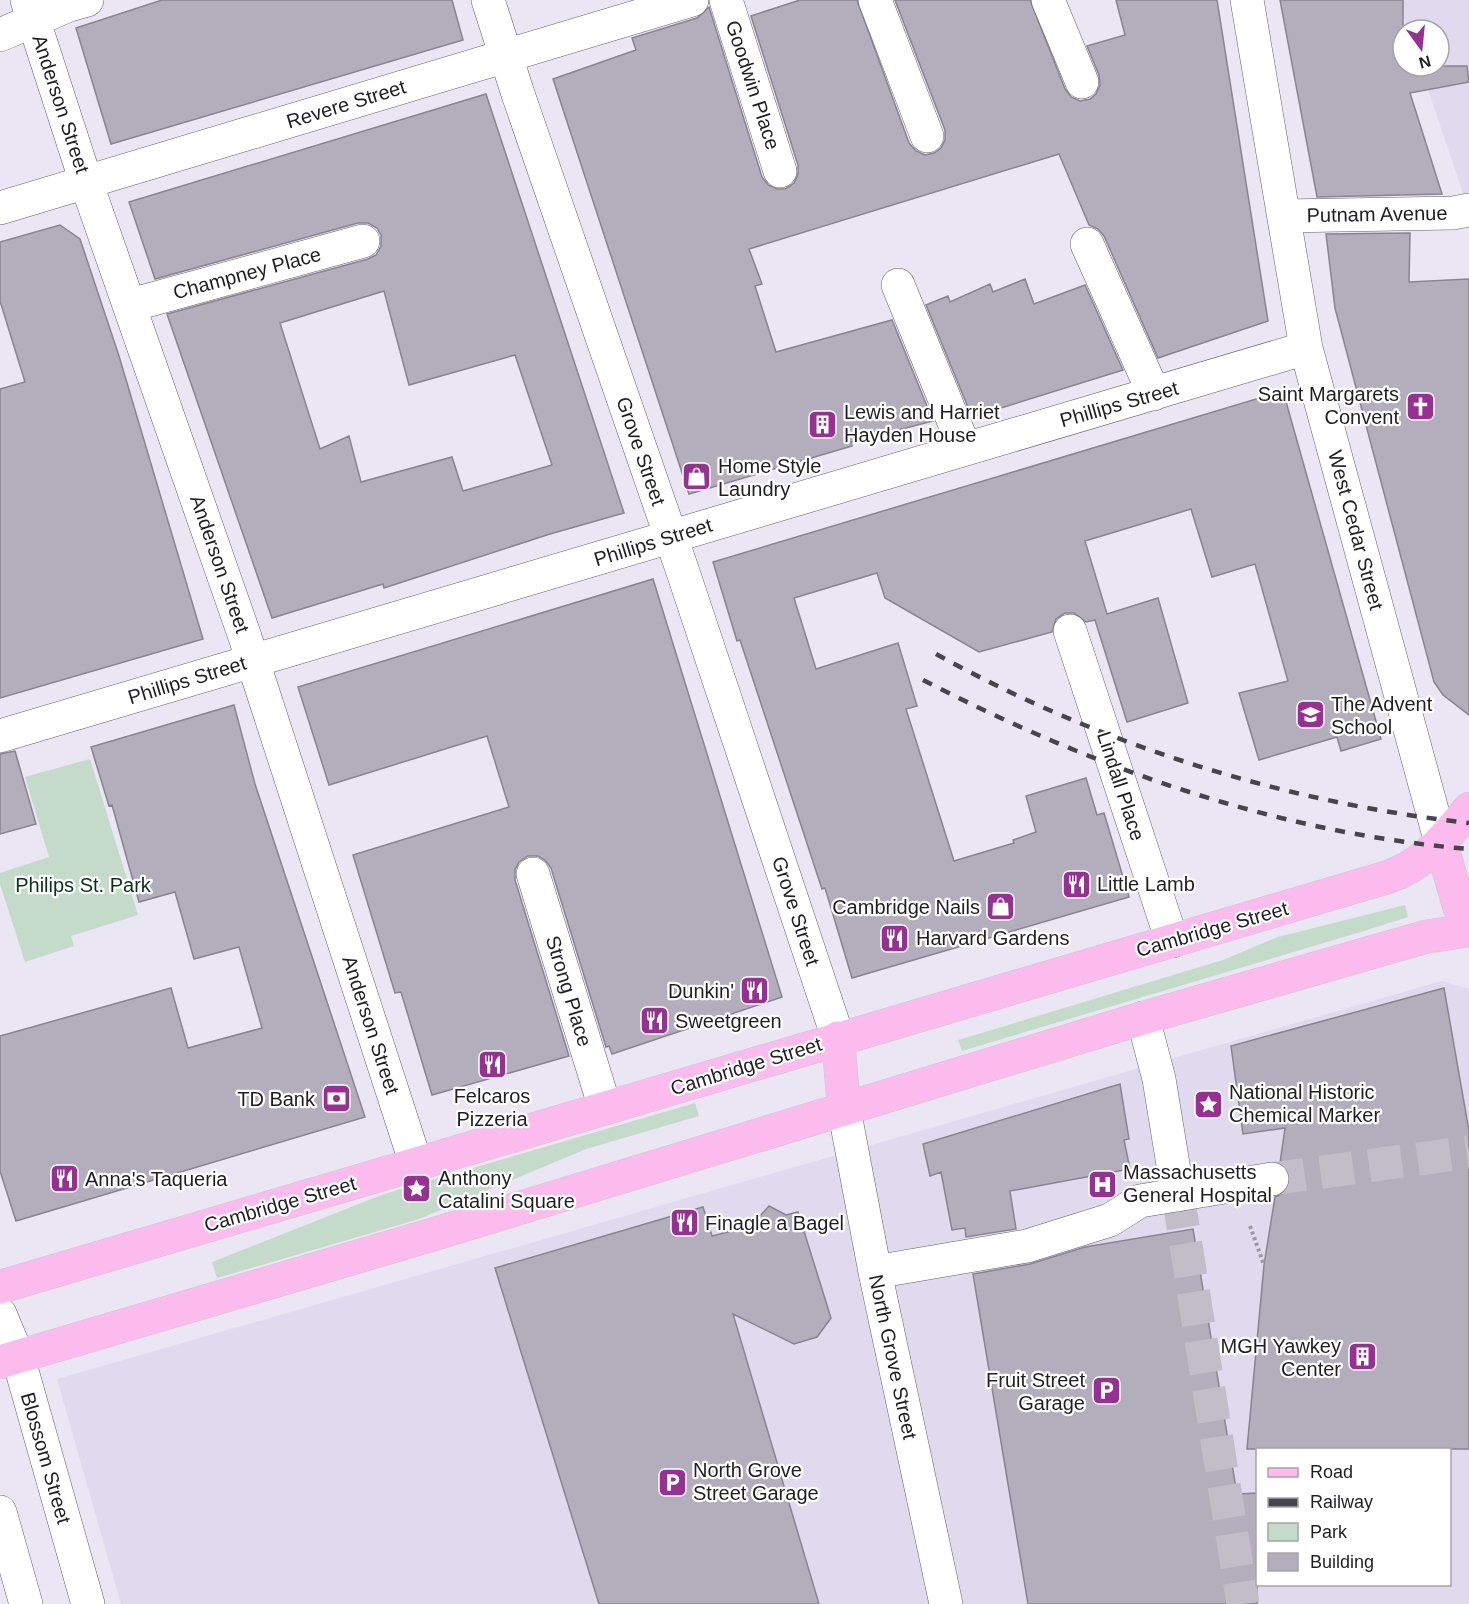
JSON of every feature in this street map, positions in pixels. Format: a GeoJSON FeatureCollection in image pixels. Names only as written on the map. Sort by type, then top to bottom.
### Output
{"type":"FeatureCollection","features":[{"type":"Feature","properties":{"kind":"main road","name":"Cambridge Street"},"geometry":{"type":"LineString","coordinates":[[0,1287],[1395,875],[1417,865],[1441,843],[1469,809]]}},
{"type":"Feature","properties":{"kind":"main road"},"geometry":{"type":"LineString","coordinates":[[1441,843],[1459,906],[1469,921]]}},
{"type":"Feature","properties":{"kind":"main road"},"geometry":{"type":"LineString","coordinates":[[9,1359],[1143,1018],[1425,937],[1469,930]]}},
{"type":"Feature","properties":{"kind":"main road"},"geometry":{"type":"LineString","coordinates":[[838,1038],[844,1109]]}},
{"type":"Feature","properties":{"kind":"street"},"geometry":{"type":"LineString","coordinates":[[0,35],[30,10],[87,0]]}},
{"type":"Feature","properties":{"kind":"street","name":"Grove Street"},"geometry":{"type":"LineString","coordinates":[[488,0],[838,1038]]}},
{"type":"Feature","properties":{"kind":"street","name":"Revere Street"},"geometry":{"type":"LineString","coordinates":[[0,208],[692,0]]}},
{"type":"Feature","properties":{"kind":"street","name":"Goodwin Place"},"geometry":{"type":"LineString","coordinates":[[726,0],[780,171]]}},
{"type":"Feature","properties":{"kind":"street"},"geometry":{"type":"LineString","coordinates":[[875,0],[927,136]]}},
{"type":"Feature","properties":{"kind":"street"},"geometry":{"type":"LineString","coordinates":[[1048,0],[1082,82]]}},
{"type":"Feature","properties":{"kind":"street","name":"West Cedar Street"},"geometry":{"type":"LineString","coordinates":[[1247,0],[1306,348],[1441,843]]}},
{"type":"Feature","properties":{"kind":"street","name":"Anderson Street"},"geometry":{"type":"LineString","coordinates":[[30,10],[86,182],[131,305],[253,661],[416,1164]]}},
{"type":"Feature","properties":{"kind":"street","name":"Putnam Avenue"},"geometry":{"type":"LineString","coordinates":[[1284,216],[1453,213],[1469,210]]}},
{"type":"Feature","properties":{"kind":"street","name":"Champney Place"},"geometry":{"type":"LineString","coordinates":[[131,305],[363,241]]}},
{"type":"Feature","properties":{"kind":"street"},"geometry":{"type":"LineString","coordinates":[[1087,244],[1154,394]]}},
{"type":"Feature","properties":{"kind":"street"},"geometry":{"type":"LineString","coordinates":[[898,285],[965,449]]}},
{"type":"Feature","properties":{"kind":"street","name":"Phillips Street"},"geometry":{"type":"LineString","coordinates":[[0,735],[1306,348]]}},
{"type":"Feature","properties":{"kind":"street","name":"Lindall Place"},"geometry":{"type":"LineString","coordinates":[[1070,631],[1172,941]]}},
{"type":"Feature","properties":{"kind":"street","name":"Strong Place"},"geometry":{"type":"LineString","coordinates":[[533,874],[605,1108]]}},
{"type":"Feature","properties":{"kind":"street"},"geometry":{"type":"LineString","coordinates":[[1143,1018],[1159,1079],[1178,1195]]}},
{"type":"Feature","properties":{"kind":"street","name":"North Grove Street"},"geometry":{"type":"LineString","coordinates":[[844,1109],[875,1272],[946,1604]]}},
{"type":"Feature","properties":{"kind":"street"},"geometry":{"type":"LineString","coordinates":[[875,1272],[1027,1246],[1110,1220],[1140,1202],[1272,1179]]}},
{"type":"Feature","properties":{"kind":"street","name":"Blossom Street"},"geometry":{"type":"LineString","coordinates":[[0,1314],[9,1359],[88,1604]]}},
{"type":"Feature","properties":{"kind":"street"},"geometry":{"type":"LineString","coordinates":[[0,1512],[26,1604]]}},
{"type":"Feature","properties":{"kind":"path"},"geometry":{"type":"LineString","coordinates":[[1250,1226],[1264,1265]]}},
{"type":"Feature","properties":{"kind":"shaded area"},"geometry":{"type":"Polygon","coordinates":[[[1398,0],[1469,0],[1469,211],[1424,78],[1451,78],[1451,18],[1404,18],[1398,0]]]}},
{"type":"Feature","properties":{"kind":"shaded area","name":"Massachusetts General Hospital"},"geometry":{"type":"Polygon","coordinates":[[[1442,981],[1469,989],[1469,1604],[121,1604],[57,1379],[1442,981]]]}},
{"type":"Feature","properties":{"kind":"green space","name":"Philips St. Park"},"geometry":{"type":"Polygon","coordinates":[[[90,759],[138,915],[71,936],[74,946],[25,962],[0,884],[0,873],[49,857],[25,777],[90,759]]]}},
{"type":"Feature","properties":{"kind":"green space"},"geometry":{"type":"Polygon","coordinates":[[[1405,905],[1408,917],[1367,930],[962,1051],[958,1040],[1223,960],[1278,937],[1405,905]]]}},
{"type":"Feature","properties":{"kind":"green space"},"geometry":{"type":"Polygon","coordinates":[[[695,1103],[699,1116],[586,1149],[419,1219],[217,1278],[212,1262],[384,1194],[695,1103]]]}},
{"type":"Feature","properties":{"kind":"building"},"geometry":{"type":"Polygon","coordinates":[[[162,0],[452,0],[463,40],[111,144],[76,28],[162,0]]]}},
{"type":"Feature","properties":{"kind":"building"},"geometry":{"type":"Polygon","coordinates":[[[800,0],[857,0],[909,143],[916,151],[925,155],[941,148],[945,140],[945,130],[895,0],[1030,0],[1065,89],[1071,97],[1080,101],[1090,99],[1096,94],[1100,85],[1099,75],[1087,46],[1125,35],[1116,0],[1217,0],[1268,321],[1158,358],[1104,236],[1098,229],[1089,225],[1059,154],[749,249],[762,284],[755,286],[776,352],[892,320],[933,421],[851,442],[852,446],[689,494],[553,79],[636,50],[632,38],[697,18],[709,7],[762,177],[768,185],[777,189],[785,189],[794,183],[798,174],[798,165],[751,16],[800,0]]]}},
{"type":"Feature","properties":{"kind":"building"},"geometry":{"type":"Polygon","coordinates":[[[1280,0],[1403,0],[1403,18],[1391,18],[1391,78],[1451,78],[1451,66],[1467,66],[1469,82],[1410,93],[1442,194],[1317,197],[1280,0]]]}},
{"type":"Feature","properties":{"kind":"building"},"geometry":{"type":"Polygon","coordinates":[[[486,94],[624,513],[550,534],[384,588],[383,584],[272,618],[167,314],[368,259],[376,255],[381,246],[381,235],[377,228],[368,223],[358,223],[155,279],[129,202],[486,94]],[[384,291],[280,323],[320,449],[349,436],[361,482],[452,457],[463,491],[552,465],[515,355],[409,385],[384,291]]]}},
{"type":"Feature","properties":{"kind":"building"},"geometry":{"type":"Polygon","coordinates":[[[60,225],[80,239],[119,356],[203,639],[0,698],[0,389],[25,382],[0,301],[0,242],[60,225]]]}},
{"type":"Feature","properties":{"kind":"building"},"geometry":{"type":"Polygon","coordinates":[[[1410,233],[1409,282],[1469,279],[1469,715],[1443,695],[1434,682],[1335,308],[1326,234],[1410,233]]]}},
{"type":"Feature","properties":{"kind":"building"},"geometry":{"type":"Polygon","coordinates":[[[1025,279],[1034,304],[1085,285],[1123,370],[972,417],[926,305],[948,296],[950,302],[990,284],[993,292],[1025,279]]]}},
{"type":"Feature","properties":{"kind":"building"},"geometry":{"type":"Polygon","coordinates":[[[1283,391],[1381,739],[1341,751],[1337,737],[1259,760],[1239,693],[1288,681],[1255,564],[1212,577],[1191,509],[1085,541],[1107,614],[1158,598],[1188,703],[1127,722],[1095,620],[1086,622],[1074,613],[1065,613],[1056,619],[1052,632],[979,652],[885,598],[877,573],[794,598],[816,669],[898,643],[917,706],[906,709],[954,861],[1014,843],[1013,840],[1036,832],[1026,796],[1086,778],[1097,815],[1104,813],[1129,897],[852,978],[825,888],[822,889],[740,640],[737,641],[713,562],[1283,391]]]}},
{"type":"Feature","properties":{"kind":"building"},"geometry":{"type":"Polygon","coordinates":[[[653,579],[782,997],[612,1054],[609,1046],[606,1047],[551,868],[545,860],[538,856],[528,856],[519,862],[515,870],[515,880],[569,1056],[432,1095],[401,992],[395,993],[353,855],[509,807],[487,736],[329,785],[298,687],[653,579]]]}},
{"type":"Feature","properties":{"kind":"building"},"geometry":{"type":"Polygon","coordinates":[[[234,705],[255,784],[365,1117],[16,1221],[0,1171],[0,1036],[171,988],[188,1048],[262,1028],[239,947],[194,959],[175,892],[139,902],[112,805],[109,806],[91,747],[234,705]]]}},
{"type":"Feature","properties":{"kind":"building"},"geometry":{"type":"Polygon","coordinates":[[[15,751],[36,824],[0,834],[0,754],[15,751]]]}},
{"type":"Feature","properties":{"kind":"building","name":"MGH Yawkey Center"},"geometry":{"type":"Polygon","coordinates":[[[1444,988],[1469,1131],[1469,1449],[1247,1449],[1264,1265],[1275,1197],[1284,1193],[1291,1177],[1287,1168],[1280,1163],[1285,1128],[1243,1134],[1231,1046],[1444,988]]]}},
{"type":"Feature","properties":{"kind":"building"},"geometry":{"type":"Polygon","coordinates":[[[1120,1084],[1129,1139],[1124,1140],[1130,1169],[1010,1191],[1016,1229],[966,1237],[965,1228],[952,1230],[941,1172],[930,1176],[923,1144],[1120,1084]]]}},
{"type":"Feature","properties":{"kind":"building","name":"North Grove Street Garage"},"geometry":{"type":"Polygon","coordinates":[[[769,1206],[786,1215],[798,1212],[831,1318],[817,1337],[794,1344],[733,1314],[819,1604],[599,1604],[495,1268],[703,1207],[712,1236],[751,1226],[769,1206]]]}},
{"type":"Feature","properties":{"kind":"building","name":"Fruit Street Garage"},"geometry":{"type":"Polygon","coordinates":[[[1193,1229],[1237,1494],[1256,1493],[1257,1604],[1028,1604],[973,1274],[1030,1264],[1085,1247],[1193,1229]]]}},
{"type":"Feature","properties":{"kind":"tunnel"},"geometry":{"type":"LineString","coordinates":[[1272,1179],[1469,1152]]}},
{"type":"Feature","properties":{"kind":"tunnel"},"geometry":{"type":"LineString","coordinates":[[1178,1195],[1243,1604]]}},
{"type":"Feature","properties":{"kind":"railway"},"geometry":{"type":"LineString","coordinates":[[936,654],[999,687],[1063,716],[1194,765],[1330,801],[1469,823]]}},
{"type":"Feature","properties":{"kind":"railway"},"geometry":{"type":"LineString","coordinates":[[923,680],[1053,741],[1188,792],[1257,812],[1326,828],[1397,841],[1469,849]]}},
{"type":"Feature","properties":{"kind":"place","name":"Saint Margarets Convent"},"geometry":{"type":"Point","coordinates":[1420,406]}},
{"type":"Feature","properties":{"kind":"place","name":"Lewis and Harriet Hayden House"},"geometry":{"type":"Point","coordinates":[823,424]}},
{"type":"Feature","properties":{"kind":"place","name":"Home Style Laundry"},"geometry":{"type":"Point","coordinates":[697,477]}},
{"type":"Feature","properties":{"kind":"place","name":"The Advent School"},"geometry":{"type":"Point","coordinates":[1310,715]}},
{"type":"Feature","properties":{"kind":"place","name":"Little Lamb"},"geometry":{"type":"Point","coordinates":[1076,884]}},
{"type":"Feature","properties":{"kind":"place","name":"Cambridge Nails"},"geometry":{"type":"Point","coordinates":[1001,907]}},
{"type":"Feature","properties":{"kind":"place","name":"Harvard Gardens"},"geometry":{"type":"Point","coordinates":[895,938]}},
{"type":"Feature","properties":{"kind":"place","name":"Dunkin'"},"geometry":{"type":"Point","coordinates":[755,991]}},
{"type":"Feature","properties":{"kind":"place","name":"Sweetgreen"},"geometry":{"type":"Point","coordinates":[654,1021]}},
{"type":"Feature","properties":{"kind":"place","name":"Felcaros Pizzeria"},"geometry":{"type":"Point","coordinates":[492,1065]}},
{"type":"Feature","properties":{"kind":"place","name":"TD Bank"},"geometry":{"type":"Point","coordinates":[336,1099]}},
{"type":"Feature","properties":{"kind":"place","name":"National Historic Chemical Marker"},"geometry":{"type":"Point","coordinates":[1208,1104]}},
{"type":"Feature","properties":{"kind":"place","name":"Anna's Taqueria"},"geometry":{"type":"Point","coordinates":[64,1179]}},
{"type":"Feature","properties":{"kind":"place","name":"Massachusetts General Hospital"},"geometry":{"type":"Point","coordinates":[1102,1184]}},
{"type":"Feature","properties":{"kind":"place","name":"Anthony Catalini Square"},"geometry":{"type":"Point","coordinates":[417,1189]}},
{"type":"Feature","properties":{"kind":"place","name":"Finagle a Bagel"},"geometry":{"type":"Point","coordinates":[684,1223]}},
{"type":"Feature","properties":{"kind":"place","name":"MGH Yawkey Center"},"geometry":{"type":"Point","coordinates":[1362,1357]}},
{"type":"Feature","properties":{"kind":"place","name":"Fruit Street Garage"},"geometry":{"type":"Point","coordinates":[1106,1391]}},
{"type":"Feature","properties":{"kind":"place","name":"North Grove Street Garage"},"geometry":{"type":"Point","coordinates":[672,1482]}}]}
